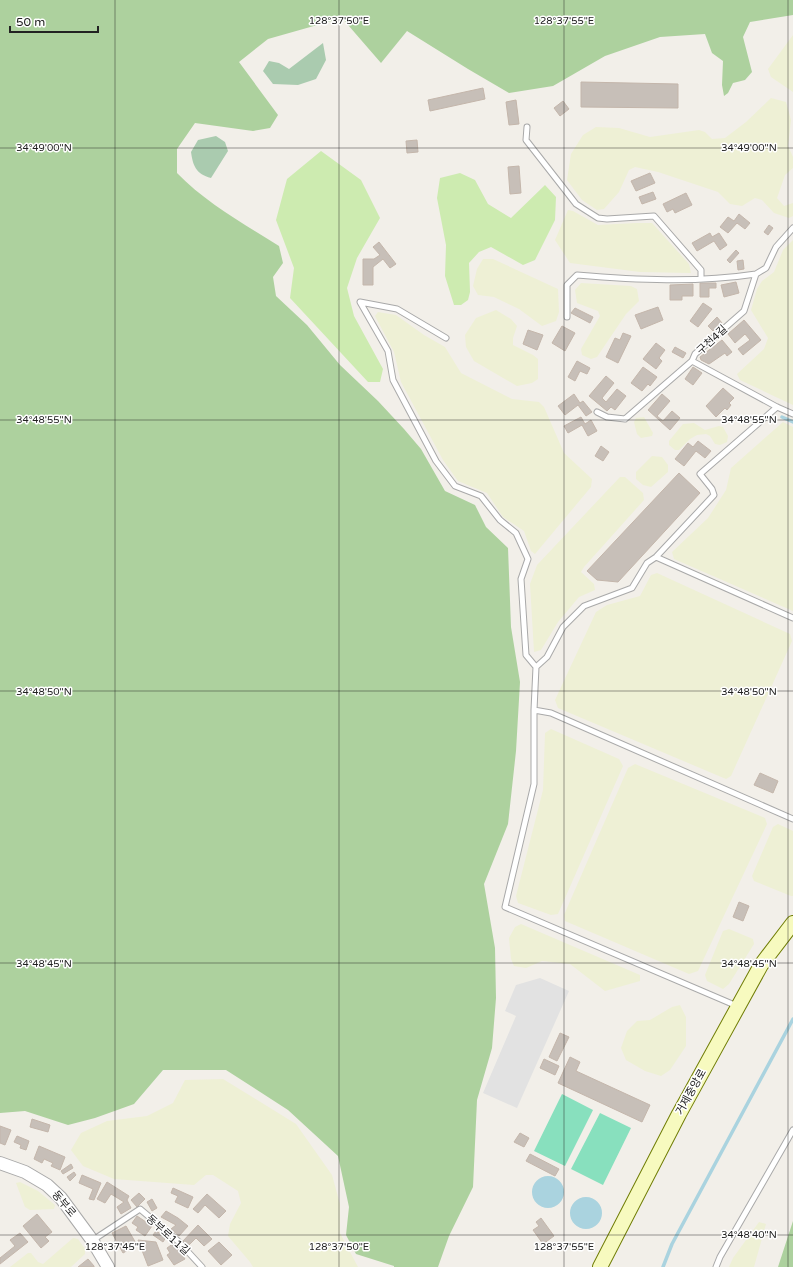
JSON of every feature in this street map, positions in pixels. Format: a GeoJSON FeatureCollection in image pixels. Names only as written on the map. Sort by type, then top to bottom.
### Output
{"type":"FeatureCollection","features":[{"type":"Feature","properties":{"kind":"main road","name":"거제중앙로"},"geometry":{"type":"LineString","coordinates":[[600,1267],[679,1114],[761,965],[793,923]]}},
{"type":"Feature","properties":{"kind":"street","name":"동부로"},"geometry":{"type":"LineString","coordinates":[[0,1163],[25,1172],[47,1185],[61,1198],[92,1240],[108,1267]]}},
{"type":"Feature","properties":{"kind":"lane"},"geometry":{"type":"LineString","coordinates":[[527,127],[526,140],[576,204],[598,218],[607,219],[654,216],[701,270],[701,279]]}},
{"type":"Feature","properties":{"kind":"lane","name":"구천4길"},"geometry":{"type":"LineString","coordinates":[[793,228],[776,247],[766,268],[756,274],[744,312],[695,354],[692,361],[777,407],[793,414]]}},
{"type":"Feature","properties":{"kind":"lane"},"geometry":{"type":"LineString","coordinates":[[567,317],[567,285],[577,275],[624,279],[701,279],[730,278],[756,274]]}},
{"type":"Feature","properties":{"kind":"lane"},"geometry":{"type":"LineString","coordinates":[[446,338],[397,309],[360,302],[388,351],[393,380],[436,461],[455,486],[481,496],[500,520],[516,533],[528,559],[521,579],[526,655],[536,667],[534,710],[534,784],[505,907],[738,1006]]}},
{"type":"Feature","properties":{"kind":"lane"},"geometry":{"type":"LineString","coordinates":[[597,412],[607,417],[625,418],[692,361]]}},
{"type":"Feature","properties":{"kind":"lane"},"geometry":{"type":"LineString","coordinates":[[536,667],[547,657],[563,627],[584,606],[632,588],[647,563],[656,557],[714,495],[712,489],[700,474],[777,407]]}},
{"type":"Feature","properties":{"kind":"lane"},"geometry":{"type":"LineString","coordinates":[[656,557],[793,618]]}},
{"type":"Feature","properties":{"kind":"lane"},"geometry":{"type":"LineString","coordinates":[[534,710],[551,713],[793,819]]}},
{"type":"Feature","properties":{"kind":"lane"},"geometry":{"type":"LineString","coordinates":[[716,1267],[720,1257],[793,1130]]}},
{"type":"Feature","properties":{"kind":"lane","name":"동부로11길"},"geometry":{"type":"LineString","coordinates":[[92,1240],[140,1209],[178,1241],[202,1267]]}},
{"type":"Feature","properties":{"kind":"green space"},"geometry":{"type":"Polygon","coordinates":[[[0,0],[793,0],[793,15],[750,22],[743,37],[752,72],[745,80],[733,83],[728,93],[724,96],[722,85],[723,61],[712,53],[705,34],[660,37],[605,56],[553,86],[509,93],[407,31],[381,63],[342,18],[268,39],[239,62],[278,115],[270,128],[253,131],[195,123],[177,149],[177,173],[188,184],[226,212],[279,246],[283,263],[273,277],[276,296],[307,325],[340,365],[378,401],[404,429],[421,449],[445,491],[475,505],[486,527],[508,548],[511,627],[520,682],[516,751],[508,824],[484,884],[495,948],[496,998],[492,1048],[477,1100],[473,1187],[449,1236],[438,1267],[394,1267],[356,1254],[346,1235],[349,1207],[338,1156],[288,1110],[226,1070],[163,1070],[134,1104],[95,1118],[68,1125],[25,1111],[0,1113],[0,0]]]}},
{"type":"Feature","properties":{"kind":"green space"},"geometry":{"type":"Polygon","coordinates":[[[793,35],[793,92],[771,77],[768,69],[793,35]]]}},
{"type":"Feature","properties":{"kind":"green space"},"geometry":{"type":"Polygon","coordinates":[[[323,43],[326,60],[316,79],[298,85],[273,84],[263,71],[269,61],[279,63],[289,69],[323,43]]]}},
{"type":"Feature","properties":{"kind":"green space"},"geometry":{"type":"Polygon","coordinates":[[[771,98],[786,102],[791,120],[788,146],[793,157],[793,168],[785,175],[777,198],[784,206],[793,203],[793,216],[789,218],[774,213],[762,200],[755,198],[742,206],[730,204],[718,192],[658,172],[635,167],[629,170],[619,192],[604,209],[597,210],[582,200],[567,180],[571,154],[583,135],[596,127],[619,128],[650,137],[699,130],[705,132],[712,139],[725,138],[746,122],[771,98]]]}},
{"type":"Feature","properties":{"kind":"green space"},"geometry":{"type":"Polygon","coordinates":[[[216,136],[225,142],[228,151],[211,178],[202,174],[196,169],[191,152],[198,140],[216,136]]]}},
{"type":"Feature","properties":{"kind":"green space"},"geometry":{"type":"Polygon","coordinates":[[[321,151],[361,180],[380,218],[357,258],[347,288],[354,316],[383,369],[380,382],[368,382],[290,298],[294,268],[276,220],[287,179],[321,151]]]}},
{"type":"Feature","properties":{"kind":"green space"},"geometry":{"type":"Polygon","coordinates":[[[460,173],[475,180],[488,204],[511,218],[545,185],[556,197],[555,220],[535,260],[523,265],[491,247],[479,252],[469,263],[470,292],[468,300],[461,305],[454,305],[445,276],[446,245],[437,198],[440,178],[460,173]]]}},
{"type":"Feature","properties":{"kind":"green space"},"geometry":{"type":"Polygon","coordinates":[[[568,210],[573,211],[598,225],[652,223],[689,264],[691,273],[640,272],[570,263],[555,240],[568,210]]]}},
{"type":"Feature","properties":{"kind":"green space"},"geometry":{"type":"Polygon","coordinates":[[[793,240],[793,405],[740,380],[737,374],[764,349],[768,338],[751,310],[757,289],[762,281],[774,272],[783,250],[793,240]]]}},
{"type":"Feature","properties":{"kind":"green space"},"geometry":{"type":"Polygon","coordinates":[[[483,259],[493,259],[558,289],[559,312],[556,321],[542,326],[519,309],[494,297],[478,295],[473,286],[477,269],[483,259]]]}},
{"type":"Feature","properties":{"kind":"green space"},"geometry":{"type":"Polygon","coordinates":[[[581,283],[631,286],[637,289],[639,301],[626,314],[597,357],[591,359],[582,355],[581,349],[600,316],[598,311],[577,303],[575,290],[581,283]]]}},
{"type":"Feature","properties":{"kind":"green space"},"geometry":{"type":"Polygon","coordinates":[[[496,310],[511,319],[517,326],[513,338],[513,345],[538,359],[538,379],[532,383],[517,386],[474,361],[466,347],[465,335],[476,318],[496,310]]]}},
{"type":"Feature","properties":{"kind":"green space"},"geometry":{"type":"Polygon","coordinates":[[[378,312],[396,315],[424,335],[445,347],[461,373],[512,399],[539,402],[544,407],[564,453],[592,479],[591,487],[535,554],[531,551],[524,531],[503,517],[487,493],[458,481],[443,460],[401,382],[394,352],[375,316],[378,312]]]}},
{"type":"Feature","properties":{"kind":"green space"},"geometry":{"type":"Polygon","coordinates":[[[644,417],[653,433],[652,436],[641,438],[637,434],[634,422],[636,418],[644,417]]]}},
{"type":"Feature","properties":{"kind":"green space"},"geometry":{"type":"Polygon","coordinates":[[[783,422],[793,427],[793,611],[674,559],[672,552],[708,518],[726,490],[731,468],[783,422]]]}},
{"type":"Feature","properties":{"kind":"green space"},"geometry":{"type":"Polygon","coordinates":[[[694,423],[705,430],[719,426],[723,427],[728,436],[727,442],[720,445],[715,444],[710,436],[706,434],[697,435],[690,439],[679,450],[675,450],[669,445],[669,441],[683,424],[694,423]]]}},
{"type":"Feature","properties":{"kind":"green space"},"geometry":{"type":"Polygon","coordinates":[[[652,456],[662,457],[668,465],[668,472],[651,487],[643,485],[636,479],[636,472],[652,456]]]}},
{"type":"Feature","properties":{"kind":"green space"},"geometry":{"type":"Polygon","coordinates":[[[620,477],[625,477],[643,493],[644,500],[581,572],[594,584],[595,590],[579,597],[558,622],[541,650],[534,652],[530,584],[537,565],[620,477]]]}},
{"type":"Feature","properties":{"kind":"green space"},"geometry":{"type":"Polygon","coordinates":[[[657,573],[790,634],[792,641],[731,776],[726,779],[558,708],[555,700],[596,612],[607,605],[640,596],[651,575],[657,573]]]}},
{"type":"Feature","properties":{"kind":"green space"},"geometry":{"type":"Polygon","coordinates":[[[551,729],[619,759],[623,766],[558,914],[551,915],[518,903],[516,896],[543,790],[545,733],[551,729]]]}},
{"type":"Feature","properties":{"kind":"green space"},"geometry":{"type":"Polygon","coordinates":[[[635,764],[765,818],[767,824],[698,971],[689,974],[565,921],[564,915],[628,768],[635,764]]]}},
{"type":"Feature","properties":{"kind":"green space"},"geometry":{"type":"Polygon","coordinates":[[[778,824],[793,831],[793,896],[754,881],[752,876],[773,827],[778,824]]]}},
{"type":"Feature","properties":{"kind":"green space"},"geometry":{"type":"Polygon","coordinates":[[[521,924],[640,975],[640,981],[605,991],[570,964],[542,961],[526,968],[514,966],[511,959],[509,938],[515,927],[521,924]]]}},
{"type":"Feature","properties":{"kind":"green space"},"geometry":{"type":"Polygon","coordinates":[[[729,929],[753,939],[754,944],[729,984],[723,989],[707,981],[705,975],[723,931],[729,929]]]}},
{"type":"Feature","properties":{"kind":"green space"},"geometry":{"type":"Polygon","coordinates":[[[680,1005],[686,1017],[686,1046],[670,1070],[661,1076],[645,1071],[626,1060],[621,1048],[627,1031],[637,1021],[650,1020],[672,1007],[680,1005]]]}},
{"type":"Feature","properties":{"kind":"green space"},"geometry":{"type":"Polygon","coordinates":[[[223,1079],[296,1124],[332,1175],[340,1204],[340,1233],[358,1267],[253,1267],[228,1236],[230,1224],[241,1203],[238,1191],[213,1175],[206,1175],[194,1185],[114,1179],[83,1166],[71,1150],[81,1133],[107,1121],[147,1116],[173,1103],[185,1080],[223,1079]]]}},
{"type":"Feature","properties":{"kind":"green space"},"geometry":{"type":"Polygon","coordinates":[[[562,1094],[593,1110],[565,1166],[534,1151],[562,1094]]]}},
{"type":"Feature","properties":{"kind":"green space"},"geometry":{"type":"Polygon","coordinates":[[[600,1113],[631,1128],[603,1185],[571,1169],[600,1113]]]}},
{"type":"Feature","properties":{"kind":"green space"},"geometry":{"type":"Polygon","coordinates":[[[20,1182],[38,1191],[55,1205],[54,1209],[30,1210],[25,1207],[16,1183],[20,1182]]]}},
{"type":"Feature","properties":{"kind":"green space"},"geometry":{"type":"Polygon","coordinates":[[[793,1221],[793,1267],[778,1267],[793,1221]]]}},
{"type":"Feature","properties":{"kind":"green space"},"geometry":{"type":"Polygon","coordinates":[[[759,1222],[766,1224],[754,1267],[729,1267],[733,1258],[759,1222]]]}},
{"type":"Feature","properties":{"kind":"green space"},"geometry":{"type":"Polygon","coordinates":[[[73,1238],[78,1239],[85,1249],[85,1254],[71,1267],[10,1267],[28,1253],[31,1253],[38,1262],[43,1264],[73,1238]]]}},
{"type":"Feature","properties":{"kind":"shaded area"},"geometry":{"type":"Polygon","coordinates":[[[540,978],[569,991],[517,1108],[483,1093],[516,1016],[505,1011],[516,985],[540,978]]]}},
{"type":"Feature","properties":{"kind":"water"},"geometry":{"type":"Polygon","coordinates":[[[545,1176],[551,1176],[560,1180],[564,1192],[560,1204],[551,1208],[545,1208],[536,1204],[532,1195],[532,1189],[536,1180],[545,1176]]]}},
{"type":"Feature","properties":{"kind":"water"},"geometry":{"type":"Polygon","coordinates":[[[583,1197],[589,1197],[599,1204],[602,1213],[601,1219],[595,1226],[589,1229],[583,1229],[573,1222],[570,1216],[570,1210],[577,1200],[583,1197]]]}},
{"type":"Feature","properties":{"kind":"building"},"geometry":{"type":"Polygon","coordinates":[[[581,82],[678,84],[678,108],[581,107],[581,82]]]}},
{"type":"Feature","properties":{"kind":"building"},"geometry":{"type":"Polygon","coordinates":[[[483,88],[485,99],[430,111],[428,100],[483,88]]]}},
{"type":"Feature","properties":{"kind":"building"},"geometry":{"type":"Polygon","coordinates":[[[516,100],[519,124],[509,125],[506,102],[516,100]]]}},
{"type":"Feature","properties":{"kind":"building"},"geometry":{"type":"Polygon","coordinates":[[[563,101],[569,109],[560,116],[554,108],[563,101]]]}},
{"type":"Feature","properties":{"kind":"building"},"geometry":{"type":"Polygon","coordinates":[[[417,140],[418,152],[407,153],[406,141],[417,140]]]}},
{"type":"Feature","properties":{"kind":"building"},"geometry":{"type":"Polygon","coordinates":[[[519,166],[521,193],[510,194],[508,167],[519,166]]]}},
{"type":"Feature","properties":{"kind":"building"},"geometry":{"type":"Polygon","coordinates":[[[650,173],[655,183],[636,191],[631,181],[650,173]]]}},
{"type":"Feature","properties":{"kind":"building"},"geometry":{"type":"Polygon","coordinates":[[[653,192],[656,199],[642,204],[639,197],[653,192]]]}},
{"type":"Feature","properties":{"kind":"building"},"geometry":{"type":"Polygon","coordinates":[[[686,193],[692,205],[675,213],[673,209],[667,212],[663,204],[686,193]]]}},
{"type":"Feature","properties":{"kind":"building"},"geometry":{"type":"Polygon","coordinates":[[[739,214],[750,223],[745,229],[737,223],[728,233],[720,227],[728,217],[734,221],[739,214]]]}},
{"type":"Feature","properties":{"kind":"building"},"geometry":{"type":"Polygon","coordinates":[[[769,225],[773,228],[768,235],[764,232],[769,225]]]}},
{"type":"Feature","properties":{"kind":"building"},"geometry":{"type":"Polygon","coordinates":[[[710,233],[712,237],[719,233],[727,245],[720,250],[714,241],[697,251],[692,243],[710,233]]]}},
{"type":"Feature","properties":{"kind":"building"},"geometry":{"type":"Polygon","coordinates":[[[379,242],[396,264],[390,268],[383,259],[373,267],[373,285],[363,285],[363,259],[374,259],[380,255],[373,247],[379,242]]]}},
{"type":"Feature","properties":{"kind":"building"},"geometry":{"type":"Polygon","coordinates":[[[736,250],[739,253],[730,263],[727,260],[736,250]]]}},
{"type":"Feature","properties":{"kind":"building"},"geometry":{"type":"Polygon","coordinates":[[[743,260],[744,269],[738,270],[737,261],[743,260]]]}},
{"type":"Feature","properties":{"kind":"building"},"geometry":{"type":"Polygon","coordinates":[[[736,282],[739,293],[724,297],[721,285],[736,282]]]}},
{"type":"Feature","properties":{"kind":"building"},"geometry":{"type":"Polygon","coordinates":[[[700,283],[716,283],[716,288],[709,288],[709,297],[700,297],[700,283]]]}},
{"type":"Feature","properties":{"kind":"building"},"geometry":{"type":"Polygon","coordinates":[[[693,284],[693,296],[682,296],[682,300],[670,300],[670,285],[693,284]]]}},
{"type":"Feature","properties":{"kind":"building"},"geometry":{"type":"Polygon","coordinates":[[[703,303],[712,309],[698,327],[690,321],[703,303]]]}},
{"type":"Feature","properties":{"kind":"building"},"geometry":{"type":"Polygon","coordinates":[[[658,307],[663,320],[641,329],[635,315],[658,307]]]}},
{"type":"Feature","properties":{"kind":"building"},"geometry":{"type":"Polygon","coordinates":[[[575,308],[593,317],[590,323],[571,313],[575,308]]]}},
{"type":"Feature","properties":{"kind":"building"},"geometry":{"type":"Polygon","coordinates":[[[717,317],[722,323],[713,331],[708,326],[717,317]]]}},
{"type":"Feature","properties":{"kind":"building"},"geometry":{"type":"Polygon","coordinates":[[[744,320],[761,340],[743,355],[738,349],[750,340],[745,334],[735,343],[728,334],[744,320]]]}},
{"type":"Feature","properties":{"kind":"building"},"geometry":{"type":"Polygon","coordinates":[[[562,326],[575,333],[565,351],[552,343],[562,326]]]}},
{"type":"Feature","properties":{"kind":"building"},"geometry":{"type":"Polygon","coordinates":[[[528,330],[543,335],[537,350],[523,344],[528,330]]]}},
{"type":"Feature","properties":{"kind":"building"},"geometry":{"type":"Polygon","coordinates":[[[623,333],[631,336],[618,363],[606,357],[615,338],[620,340],[623,333]]]}},
{"type":"Feature","properties":{"kind":"building"},"geometry":{"type":"Polygon","coordinates":[[[722,340],[732,352],[727,356],[725,353],[709,364],[701,360],[700,357],[722,340]]]}},
{"type":"Feature","properties":{"kind":"building"},"geometry":{"type":"Polygon","coordinates":[[[656,343],[665,350],[659,358],[662,361],[656,369],[643,359],[656,343]]]}},
{"type":"Feature","properties":{"kind":"building"},"geometry":{"type":"Polygon","coordinates":[[[675,347],[686,353],[683,358],[672,352],[675,347]]]}},
{"type":"Feature","properties":{"kind":"building"},"geometry":{"type":"Polygon","coordinates":[[[577,361],[590,368],[587,374],[580,371],[575,381],[568,377],[577,361]]]}},
{"type":"Feature","properties":{"kind":"building"},"geometry":{"type":"Polygon","coordinates":[[[643,367],[657,377],[650,386],[648,384],[642,391],[631,383],[643,367]]]}},
{"type":"Feature","properties":{"kind":"building"},"geometry":{"type":"Polygon","coordinates":[[[693,367],[702,373],[693,385],[685,379],[693,367]]]}},
{"type":"Feature","properties":{"kind":"building"},"geometry":{"type":"Polygon","coordinates":[[[606,376],[614,383],[602,398],[606,402],[617,389],[626,396],[615,410],[611,407],[607,411],[589,396],[606,376]]]}},
{"type":"Feature","properties":{"kind":"building"},"geometry":{"type":"Polygon","coordinates":[[[723,388],[734,398],[729,403],[731,405],[727,410],[725,408],[716,417],[706,406],[723,388]]]}},
{"type":"Feature","properties":{"kind":"building"},"geometry":{"type":"Polygon","coordinates":[[[574,394],[580,403],[583,401],[592,412],[586,416],[578,405],[565,415],[558,406],[574,394]]]}},
{"type":"Feature","properties":{"kind":"building"},"geometry":{"type":"Polygon","coordinates":[[[662,394],[670,401],[657,416],[663,421],[672,411],[680,418],[670,430],[648,410],[662,394]]]}},
{"type":"Feature","properties":{"kind":"building"},"geometry":{"type":"Polygon","coordinates":[[[581,417],[585,424],[591,420],[597,431],[588,436],[582,425],[568,433],[564,426],[581,417]]]}},
{"type":"Feature","properties":{"kind":"building"},"geometry":{"type":"Polygon","coordinates":[[[698,441],[711,451],[705,458],[696,451],[684,466],[675,459],[688,443],[693,447],[698,441]]]}},
{"type":"Feature","properties":{"kind":"building"},"geometry":{"type":"Polygon","coordinates":[[[601,446],[609,452],[603,461],[595,456],[601,446]]]}},
{"type":"Feature","properties":{"kind":"building"},"geometry":{"type":"Polygon","coordinates":[[[679,473],[700,493],[618,582],[597,580],[587,571],[679,473]]]}},
{"type":"Feature","properties":{"kind":"building"},"geometry":{"type":"Polygon","coordinates":[[[760,773],[778,781],[773,793],[754,785],[760,773]]]}},
{"type":"Feature","properties":{"kind":"building"},"geometry":{"type":"Polygon","coordinates":[[[739,902],[749,906],[743,921],[733,917],[739,902]]]}},
{"type":"Feature","properties":{"kind":"building"},"geometry":{"type":"Polygon","coordinates":[[[560,1033],[569,1037],[557,1061],[549,1057],[560,1033]]]}},
{"type":"Feature","properties":{"kind":"building"},"geometry":{"type":"Polygon","coordinates":[[[570,1057],[580,1062],[576,1071],[650,1105],[642,1122],[558,1083],[570,1057]]]}},
{"type":"Feature","properties":{"kind":"building"},"geometry":{"type":"Polygon","coordinates":[[[544,1059],[559,1066],[555,1075],[540,1068],[544,1059]]]}},
{"type":"Feature","properties":{"kind":"building"},"geometry":{"type":"Polygon","coordinates":[[[32,1119],[50,1125],[48,1132],[30,1127],[32,1119]]]}},
{"type":"Feature","properties":{"kind":"building"},"geometry":{"type":"Polygon","coordinates":[[[0,1126],[11,1130],[5,1145],[0,1143],[0,1126]]]}},
{"type":"Feature","properties":{"kind":"building"},"geometry":{"type":"Polygon","coordinates":[[[520,1133],[529,1138],[524,1147],[514,1142],[520,1133]]]}},
{"type":"Feature","properties":{"kind":"building"},"geometry":{"type":"Polygon","coordinates":[[[17,1136],[29,1141],[26,1150],[20,1148],[21,1145],[14,1142],[17,1136]]]}},
{"type":"Feature","properties":{"kind":"building"},"geometry":{"type":"Polygon","coordinates":[[[39,1146],[65,1157],[60,1170],[51,1166],[53,1163],[44,1159],[42,1163],[34,1159],[39,1146]]]}},
{"type":"Feature","properties":{"kind":"building"},"geometry":{"type":"Polygon","coordinates":[[[530,1154],[559,1169],[555,1176],[526,1161],[530,1154]]]}},
{"type":"Feature","properties":{"kind":"building"},"geometry":{"type":"Polygon","coordinates":[[[71,1164],[73,1168],[63,1174],[61,1171],[71,1164]]]}},
{"type":"Feature","properties":{"kind":"building"},"geometry":{"type":"Polygon","coordinates":[[[74,1172],[76,1175],[70,1181],[67,1177],[74,1172]]]}},
{"type":"Feature","properties":{"kind":"building"},"geometry":{"type":"Polygon","coordinates":[[[82,1175],[101,1183],[94,1200],[89,1199],[93,1189],[79,1183],[82,1175]]]}},
{"type":"Feature","properties":{"kind":"building"},"geometry":{"type":"Polygon","coordinates":[[[107,1182],[129,1196],[127,1200],[131,1208],[121,1214],[117,1207],[124,1202],[111,1194],[105,1203],[97,1199],[107,1182]]]}},
{"type":"Feature","properties":{"kind":"building"},"geometry":{"type":"Polygon","coordinates":[[[173,1188],[193,1197],[188,1208],[175,1202],[178,1196],[171,1193],[173,1188]]]}},
{"type":"Feature","properties":{"kind":"building"},"geometry":{"type":"Polygon","coordinates":[[[139,1193],[145,1199],[137,1207],[131,1200],[139,1193]]]}},
{"type":"Feature","properties":{"kind":"building"},"geometry":{"type":"Polygon","coordinates":[[[207,1194],[226,1211],[219,1218],[205,1205],[198,1213],[193,1209],[207,1194]]]}},
{"type":"Feature","properties":{"kind":"building"},"geometry":{"type":"Polygon","coordinates":[[[152,1199],[157,1208],[152,1211],[147,1202],[152,1199]]]}},
{"type":"Feature","properties":{"kind":"building"},"geometry":{"type":"Polygon","coordinates":[[[166,1211],[188,1226],[179,1236],[171,1229],[176,1225],[161,1217],[166,1211]]]}},
{"type":"Feature","properties":{"kind":"building"},"geometry":{"type":"Polygon","coordinates":[[[37,1214],[52,1232],[45,1237],[49,1241],[41,1248],[23,1226],[37,1214]]]}},
{"type":"Feature","properties":{"kind":"building"},"geometry":{"type":"Polygon","coordinates":[[[137,1216],[152,1226],[145,1236],[136,1230],[138,1227],[132,1223],[137,1216]]]}},
{"type":"Feature","properties":{"kind":"building"},"geometry":{"type":"Polygon","coordinates":[[[541,1218],[554,1236],[543,1244],[533,1230],[539,1226],[536,1222],[541,1218]]]}},
{"type":"Feature","properties":{"kind":"building"},"geometry":{"type":"Polygon","coordinates":[[[198,1225],[212,1239],[204,1246],[196,1238],[188,1246],[183,1241],[198,1225]]]}},
{"type":"Feature","properties":{"kind":"building"},"geometry":{"type":"Polygon","coordinates":[[[126,1226],[137,1245],[123,1253],[112,1233],[126,1226]]]}},
{"type":"Feature","properties":{"kind":"building"},"geometry":{"type":"Polygon","coordinates":[[[156,1231],[166,1237],[163,1242],[153,1235],[156,1231]]]}},
{"type":"Feature","properties":{"kind":"building"},"geometry":{"type":"Polygon","coordinates":[[[20,1233],[28,1242],[0,1264],[0,1258],[15,1246],[10,1240],[20,1233]]]}},
{"type":"Feature","properties":{"kind":"building"},"geometry":{"type":"Polygon","coordinates":[[[138,1240],[156,1242],[163,1260],[148,1266],[138,1240]]]}},
{"type":"Feature","properties":{"kind":"building"},"geometry":{"type":"Polygon","coordinates":[[[219,1242],[232,1255],[221,1265],[208,1251],[219,1242]]]}},
{"type":"Feature","properties":{"kind":"building"},"geometry":{"type":"Polygon","coordinates":[[[174,1243],[185,1259],[174,1265],[167,1255],[170,1253],[167,1248],[174,1243]]]}},
{"type":"Feature","properties":{"kind":"building"},"geometry":{"type":"Polygon","coordinates":[[[88,1259],[94,1267],[78,1267],[88,1259]]]}},
{"type":"Feature","properties":{"kind":"waterway"},"geometry":{"type":"LineString","coordinates":[[782,417],[793,422]]}},
{"type":"Feature","properties":{"kind":"waterway"},"geometry":{"type":"LineString","coordinates":[[663,1267],[672,1244],[793,1019]]}}]}
